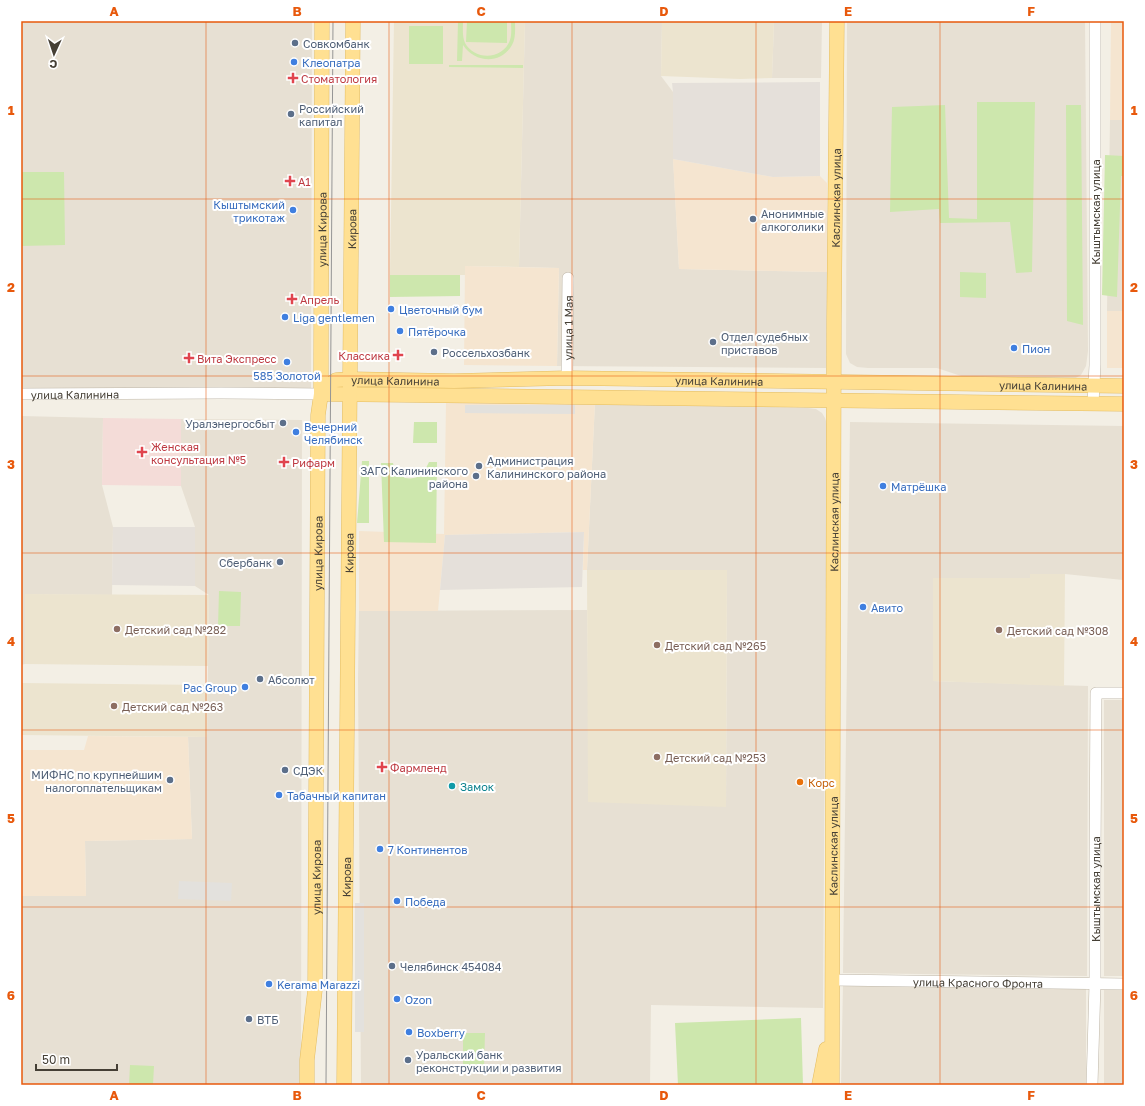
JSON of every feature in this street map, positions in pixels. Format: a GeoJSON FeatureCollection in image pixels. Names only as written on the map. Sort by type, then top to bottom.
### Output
{"type":"FeatureCollection","features":[{"type":"Feature","properties":{"kind":"main road","name":"улица Кирова"},"geometry":{"type":"LineString","coordinates":[[307,1085],[307,1060],[315,990],[318,423],[321,394],[322,21]]}},
{"type":"Feature","properties":{"kind":"main road","name":"Кирова"},"geometry":{"type":"LineString","coordinates":[[344,1085],[353,21]]}},
{"type":"Feature","properties":{"kind":"main road","name":"Каслинская улица"},"geometry":{"type":"LineString","coordinates":[[832,1085],[837,21]]}},
{"type":"Feature","properties":{"kind":"main road","name":"улица Калинина"},"geometry":{"type":"LineString","coordinates":[[321,394],[336,380],[350,379],[454,381],[567,378],[1124,386]]}},
{"type":"Feature","properties":{"kind":"main road","name":"улица Калинина"},"geometry":{"type":"LineString","coordinates":[[321,394],[1124,404]]}},
{"type":"Feature","properties":{"kind":"main road","name":"Каслинская улица"},"geometry":{"type":"LineString","coordinates":[[819,1085],[832,1023]]}},
{"type":"Feature","properties":{"kind":"street","name":"Кыштымская улица"},"geometry":{"type":"LineString","coordinates":[[1094,404],[1095,21]]}},
{"type":"Feature","properties":{"kind":"street","name":"улица 1 Мая"},"geometry":{"type":"LineString","coordinates":[[567,378],[568,278]]}},
{"type":"Feature","properties":{"kind":"street","name":"улица Калинина"},"geometry":{"type":"LineString","coordinates":[[21,394],[321,394]]}},
{"type":"Feature","properties":{"kind":"street","name":"Кыштымская улица"},"geometry":{"type":"LineString","coordinates":[[1092,1085],[1095,984],[1096,693],[1124,693]]}},
{"type":"Feature","properties":{"kind":"street","name":"улица Красного Фронта"},"geometry":{"type":"LineString","coordinates":[[833,980],[1124,984]]}},
{"type":"Feature","properties":{"kind":"shaded area"},"geometry":{"type":"Polygon","coordinates":[[[21,21],[312,21],[311,388],[21,389],[21,21]]]}},
{"type":"Feature","properties":{"kind":"shaded area"},"geometry":{"type":"Polygon","coordinates":[[[394,21],[525,21],[519,267],[465,266],[465,275],[390,275],[394,21]]]}},
{"type":"Feature","properties":{"kind":"shaded area"},"geometry":{"type":"Polygon","coordinates":[[[525,21],[662,21],[661,76],[673,92],[673,156],[679,269],[827,272],[826,368],[557,366],[559,268],[519,267],[525,21]]]}},
{"type":"Feature","properties":{"kind":"shaded area"},"geometry":{"type":"Polygon","coordinates":[[[662,21],[774,21],[772,78],[740,79],[661,76],[662,21]]]}},
{"type":"Feature","properties":{"kind":"shaded area"},"geometry":{"type":"Polygon","coordinates":[[[774,21],[822,21],[821,78],[772,78],[774,21]]]}},
{"type":"Feature","properties":{"kind":"shaded area"},"geometry":{"type":"Polygon","coordinates":[[[847,21],[1085,21],[1088,351],[1086,366],[1081,375],[1074,379],[964,377],[937,368],[868,368],[857,367],[850,363],[846,354],[847,21]]]}},
{"type":"Feature","properties":{"kind":"shaded area"},"geometry":{"type":"Polygon","coordinates":[[[1111,21],[1124,21],[1124,120],[1110,120],[1111,21]]]}},
{"type":"Feature","properties":{"kind":"shaded area"},"geometry":{"type":"Polygon","coordinates":[[[820,82],[820,176],[773,177],[673,159],[672,83],[820,82]]]}},
{"type":"Feature","properties":{"kind":"shaded area"},"geometry":{"type":"Polygon","coordinates":[[[1110,120],[1124,120],[1124,311],[1107,311],[1110,120]]]}},
{"type":"Feature","properties":{"kind":"shaded area"},"geometry":{"type":"Polygon","coordinates":[[[673,159],[773,177],[820,176],[827,183],[827,272],[679,269],[673,159]]]}},
{"type":"Feature","properties":{"kind":"shaded area"},"geometry":{"type":"Polygon","coordinates":[[[465,266],[559,268],[557,366],[464,365],[465,266]]]}},
{"type":"Feature","properties":{"kind":"shaded area"},"geometry":{"type":"Polygon","coordinates":[[[1107,311],[1124,311],[1124,368],[1107,368],[1107,311]]]}},
{"type":"Feature","properties":{"kind":"shaded area"},"geometry":{"type":"Polygon","coordinates":[[[595,402],[808,408],[816,409],[822,413],[825,418],[827,424],[823,1008],[651,1005],[650,1085],[361,1085],[358,679],[359,611],[587,610],[588,680],[726,807],[727,570],[587,570],[595,402]]]}},
{"type":"Feature","properties":{"kind":"shaded area"},"geometry":{"type":"Polygon","coordinates":[[[595,402],[587,570],[583,570],[584,532],[445,535],[438,611],[359,611],[359,531],[444,534],[446,403],[595,402]]]}},
{"type":"Feature","properties":{"kind":"shaded area"},"geometry":{"type":"Polygon","coordinates":[[[465,405],[575,405],[575,414],[465,413],[465,405]]]}},
{"type":"Feature","properties":{"kind":"shaded area"},"geometry":{"type":"Polygon","coordinates":[[[21,416],[103,418],[102,485],[113,527],[112,595],[25,594],[25,664],[21,665],[21,416]]]}},
{"type":"Feature","properties":{"kind":"shaded area","name":"Женская консультация №5"},"geometry":{"type":"Polygon","coordinates":[[[103,418],[181,419],[181,486],[102,485],[103,418]]]}},
{"type":"Feature","properties":{"kind":"shaded area"},"geometry":{"type":"Polygon","coordinates":[[[181,419],[302,420],[301,1085],[21,1085],[21,896],[86,896],[85,841],[192,839],[188,737],[207,737],[209,595],[195,586],[195,527],[181,486],[181,419]]]}},
{"type":"Feature","properties":{"kind":"shaded area"},"geometry":{"type":"Polygon","coordinates":[[[850,422],[1124,426],[1123,580],[1065,574],[1031,574],[1030,578],[933,579],[933,681],[1088,686],[1087,976],[843,973],[850,422]]]}},
{"type":"Feature","properties":{"kind":"shaded area"},"geometry":{"type":"Polygon","coordinates":[[[113,527],[195,527],[195,586],[112,585],[113,527]]]}},
{"type":"Feature","properties":{"kind":"shaded area"},"geometry":{"type":"Polygon","coordinates":[[[584,532],[582,587],[440,590],[445,535],[584,532]]]}},
{"type":"Feature","properties":{"kind":"shaded area"},"geometry":{"type":"Polygon","coordinates":[[[587,570],[727,570],[726,807],[588,802],[587,570]]]}},
{"type":"Feature","properties":{"kind":"shaded area","name":"Детский сад №308"},"geometry":{"type":"Polygon","coordinates":[[[1030,574],[1065,574],[1064,686],[933,681],[933,578],[1030,578],[1030,574]]]}},
{"type":"Feature","properties":{"kind":"shaded area","name":"Детский сад №282"},"geometry":{"type":"Polygon","coordinates":[[[25,594],[209,595],[208,666],[25,664],[25,594]]]}},
{"type":"Feature","properties":{"kind":"shaded area","name":"Детский сад №263"},"geometry":{"type":"Polygon","coordinates":[[[21,683],[208,685],[207,737],[21,735],[21,683]]]}},
{"type":"Feature","properties":{"kind":"shaded area"},"geometry":{"type":"Polygon","coordinates":[[[1104,700],[1124,700],[1124,976],[1104,976],[1104,700]]]}},
{"type":"Feature","properties":{"kind":"shaded area"},"geometry":{"type":"Polygon","coordinates":[[[88,736],[188,737],[192,839],[85,841],[86,896],[21,896],[21,750],[84,750],[88,736]]]}},
{"type":"Feature","properties":{"kind":"shaded area"},"geometry":{"type":"Polygon","coordinates":[[[179,881],[232,883],[231,901],[178,899],[179,881]]]}},
{"type":"Feature","properties":{"kind":"shaded area"},"geometry":{"type":"Polygon","coordinates":[[[355,903],[364,903],[364,1032],[355,1032],[355,903]]]}},
{"type":"Feature","properties":{"kind":"shaded area"},"geometry":{"type":"Polygon","coordinates":[[[843,985],[1086,989],[1086,1085],[841,1085],[843,985]]]}},
{"type":"Feature","properties":{"kind":"shaded area"},"geometry":{"type":"Polygon","coordinates":[[[1104,990],[1124,990],[1124,1085],[1104,1085],[1104,990]]]}},
{"type":"Feature","properties":{"kind":"green space"},"geometry":{"type":"Polygon","coordinates":[[[458,21],[463,21],[464,40],[470,49],[475,53],[489,56],[506,47],[510,40],[511,21],[515,21],[515,33],[512,45],[507,52],[501,56],[494,59],[487,59],[474,55],[463,45],[462,61],[457,61],[458,21]]]}},
{"type":"Feature","properties":{"kind":"green space"},"geometry":{"type":"Polygon","coordinates":[[[467,21],[507,21],[507,43],[466,42],[467,21]]]}},
{"type":"Feature","properties":{"kind":"green space"},"geometry":{"type":"Polygon","coordinates":[[[409,26],[443,26],[443,64],[409,64],[409,26]]]}},
{"type":"Feature","properties":{"kind":"green space"},"geometry":{"type":"Polygon","coordinates":[[[449,65],[523,65],[523,68],[449,67],[449,65]]]}},
{"type":"Feature","properties":{"kind":"green space"},"geometry":{"type":"Polygon","coordinates":[[[977,102],[1035,102],[1032,272],[1016,273],[1010,222],[940,223],[939,209],[890,212],[892,107],[945,105],[949,218],[977,219],[977,102]]]}},
{"type":"Feature","properties":{"kind":"green space"},"geometry":{"type":"Polygon","coordinates":[[[1066,105],[1081,105],[1083,325],[1067,321],[1066,105]]]}},
{"type":"Feature","properties":{"kind":"green space"},"geometry":{"type":"Polygon","coordinates":[[[1105,155],[1124,156],[1124,176],[1121,176],[1117,297],[1102,295],[1105,155]]]}},
{"type":"Feature","properties":{"kind":"green space"},"geometry":{"type":"Polygon","coordinates":[[[21,172],[64,172],[65,245],[21,246],[21,172]]]}},
{"type":"Feature","properties":{"kind":"green space"},"geometry":{"type":"Polygon","coordinates":[[[960,272],[986,273],[986,298],[960,297],[960,272]]]}},
{"type":"Feature","properties":{"kind":"green space"},"geometry":{"type":"Polygon","coordinates":[[[390,275],[460,275],[460,296],[390,297],[390,275]]]}},
{"type":"Feature","properties":{"kind":"green space"},"geometry":{"type":"Polygon","coordinates":[[[414,422],[437,422],[437,443],[413,443],[414,422]]]}},
{"type":"Feature","properties":{"kind":"green space"},"geometry":{"type":"Polygon","coordinates":[[[362,461],[369,461],[369,523],[357,523],[362,461]]]}},
{"type":"Feature","properties":{"kind":"green space"},"geometry":{"type":"Polygon","coordinates":[[[429,462],[437,462],[436,543],[384,542],[381,463],[393,463],[396,471],[405,478],[414,478],[418,477],[425,470],[429,462]]]}},
{"type":"Feature","properties":{"kind":"green space"},"geometry":{"type":"Polygon","coordinates":[[[219,591],[241,592],[240,626],[218,626],[219,591]]]}},
{"type":"Feature","properties":{"kind":"green space"},"geometry":{"type":"Polygon","coordinates":[[[801,1018],[803,1085],[678,1085],[675,1023],[801,1018]]]}},
{"type":"Feature","properties":{"kind":"green space"},"geometry":{"type":"Polygon","coordinates":[[[463,1033],[485,1033],[484,1069],[463,1069],[463,1033]]]}},
{"type":"Feature","properties":{"kind":"green space"},"geometry":{"type":"Polygon","coordinates":[[[130,1065],[154,1066],[153,1085],[129,1085],[130,1065]]]}},
{"type":"Feature","properties":{"kind":"tram line"},"geometry":{"type":"LineString","coordinates":[[326,1085],[333,21]]}},
{"type":"Feature","properties":{"kind":"place","name":"Совкомбанк"},"geometry":{"type":"Point","coordinates":[295,43]}},
{"type":"Feature","properties":{"kind":"place","name":"Клеопатра"},"geometry":{"type":"Point","coordinates":[294,62]}},
{"type":"Feature","properties":{"kind":"place","name":"Стоматология"},"geometry":{"type":"Point","coordinates":[293,78]}},
{"type":"Feature","properties":{"kind":"place","name":"Российский капитал"},"geometry":{"type":"Point","coordinates":[291,114]}},
{"type":"Feature","properties":{"kind":"place","name":"А1"},"geometry":{"type":"Point","coordinates":[290,181]}},
{"type":"Feature","properties":{"kind":"place","name":"Кыштымский трикотаж"},"geometry":{"type":"Point","coordinates":[293,210]}},
{"type":"Feature","properties":{"kind":"place","name":"Анонимные алкоголики"},"geometry":{"type":"Point","coordinates":[753,219]}},
{"type":"Feature","properties":{"kind":"place","name":"Апрель"},"geometry":{"type":"Point","coordinates":[292,299]}},
{"type":"Feature","properties":{"kind":"place","name":"Цветочный бум"},"geometry":{"type":"Point","coordinates":[391,309]}},
{"type":"Feature","properties":{"kind":"place","name":"Liga gentlemen"},"geometry":{"type":"Point","coordinates":[285,317]}},
{"type":"Feature","properties":{"kind":"place","name":"Пятёрочка"},"geometry":{"type":"Point","coordinates":[400,331]}},
{"type":"Feature","properties":{"kind":"place","name":"Отдел судебных приставов"},"geometry":{"type":"Point","coordinates":[713,342]}},
{"type":"Feature","properties":{"kind":"place","name":"Пион"},"geometry":{"type":"Point","coordinates":[1014,348]}},
{"type":"Feature","properties":{"kind":"place","name":"Россельхозбанк"},"geometry":{"type":"Point","coordinates":[434,352]}},
{"type":"Feature","properties":{"kind":"place","name":"Классика"},"geometry":{"type":"Point","coordinates":[398,355]}},
{"type":"Feature","properties":{"kind":"place","name":"Вита Экспресс"},"geometry":{"type":"Point","coordinates":[189,358]}},
{"type":"Feature","properties":{"kind":"place","name":"585 Золотой"},"geometry":{"type":"Point","coordinates":[287,362]}},
{"type":"Feature","properties":{"kind":"place","name":"Уралэнергосбыт"},"geometry":{"type":"Point","coordinates":[283,423]}},
{"type":"Feature","properties":{"kind":"place","name":"Вечерний Челябинск"},"geometry":{"type":"Point","coordinates":[296,432]}},
{"type":"Feature","properties":{"kind":"place","name":"Женская консультация №5"},"geometry":{"type":"Point","coordinates":[142,452]}},
{"type":"Feature","properties":{"kind":"place","name":"Рифарм"},"geometry":{"type":"Point","coordinates":[284,462]}},
{"type":"Feature","properties":{"kind":"place","name":"Администрация Калининского района"},"geometry":{"type":"Point","coordinates":[479,466]}},
{"type":"Feature","properties":{"kind":"place","name":"ЗАГС Калининского района"},"geometry":{"type":"Point","coordinates":[476,476]}},
{"type":"Feature","properties":{"kind":"place","name":"Матрёшка"},"geometry":{"type":"Point","coordinates":[883,486]}},
{"type":"Feature","properties":{"kind":"place","name":"Сбербанк"},"geometry":{"type":"Point","coordinates":[280,562]}},
{"type":"Feature","properties":{"kind":"place","name":"Авито"},"geometry":{"type":"Point","coordinates":[863,607]}},
{"type":"Feature","properties":{"kind":"place","name":"Детский сад №282"},"geometry":{"type":"Point","coordinates":[117,629]}},
{"type":"Feature","properties":{"kind":"place","name":"Детский сад №308"},"geometry":{"type":"Point","coordinates":[999,630]}},
{"type":"Feature","properties":{"kind":"place","name":"Детский сад №265"},"geometry":{"type":"Point","coordinates":[657,645]}},
{"type":"Feature","properties":{"kind":"place","name":"Абсолют"},"geometry":{"type":"Point","coordinates":[260,679]}},
{"type":"Feature","properties":{"kind":"place","name":"Pac Group"},"geometry":{"type":"Point","coordinates":[245,687]}},
{"type":"Feature","properties":{"kind":"place","name":"Детский сад №263"},"geometry":{"type":"Point","coordinates":[114,706]}},
{"type":"Feature","properties":{"kind":"place","name":"Детский сад №253"},"geometry":{"type":"Point","coordinates":[657,757]}},
{"type":"Feature","properties":{"kind":"place","name":"Фармленд"},"geometry":{"type":"Point","coordinates":[382,767]}},
{"type":"Feature","properties":{"kind":"place","name":"СДЭК"},"geometry":{"type":"Point","coordinates":[285,770]}},
{"type":"Feature","properties":{"kind":"place","name":"МИФНС по крупнейшим налогоплательщикам"},"geometry":{"type":"Point","coordinates":[170,780]}},
{"type":"Feature","properties":{"kind":"place","name":"Корс"},"geometry":{"type":"Point","coordinates":[800,782]}},
{"type":"Feature","properties":{"kind":"place","name":"Замок"},"geometry":{"type":"Point","coordinates":[452,786]}},
{"type":"Feature","properties":{"kind":"place","name":"Табачный капитан"},"geometry":{"type":"Point","coordinates":[279,795]}},
{"type":"Feature","properties":{"kind":"place","name":"7 Континентов"},"geometry":{"type":"Point","coordinates":[380,849]}},
{"type":"Feature","properties":{"kind":"place","name":"Победа"},"geometry":{"type":"Point","coordinates":[397,901]}},
{"type":"Feature","properties":{"kind":"place","name":"Челябинск 454084"},"geometry":{"type":"Point","coordinates":[392,966]}},
{"type":"Feature","properties":{"kind":"place","name":"Kerama Marazzi"},"geometry":{"type":"Point","coordinates":[269,984]}},
{"type":"Feature","properties":{"kind":"place","name":"Ozon"},"geometry":{"type":"Point","coordinates":[397,999]}},
{"type":"Feature","properties":{"kind":"place","name":"ВТБ"},"geometry":{"type":"Point","coordinates":[249,1019]}},
{"type":"Feature","properties":{"kind":"place","name":"Boxberry"},"geometry":{"type":"Point","coordinates":[409,1032]}},
{"type":"Feature","properties":{"kind":"place","name":"Уральский банк реконструкции и развития"},"geometry":{"type":"Point","coordinates":[408,1060]}}]}
